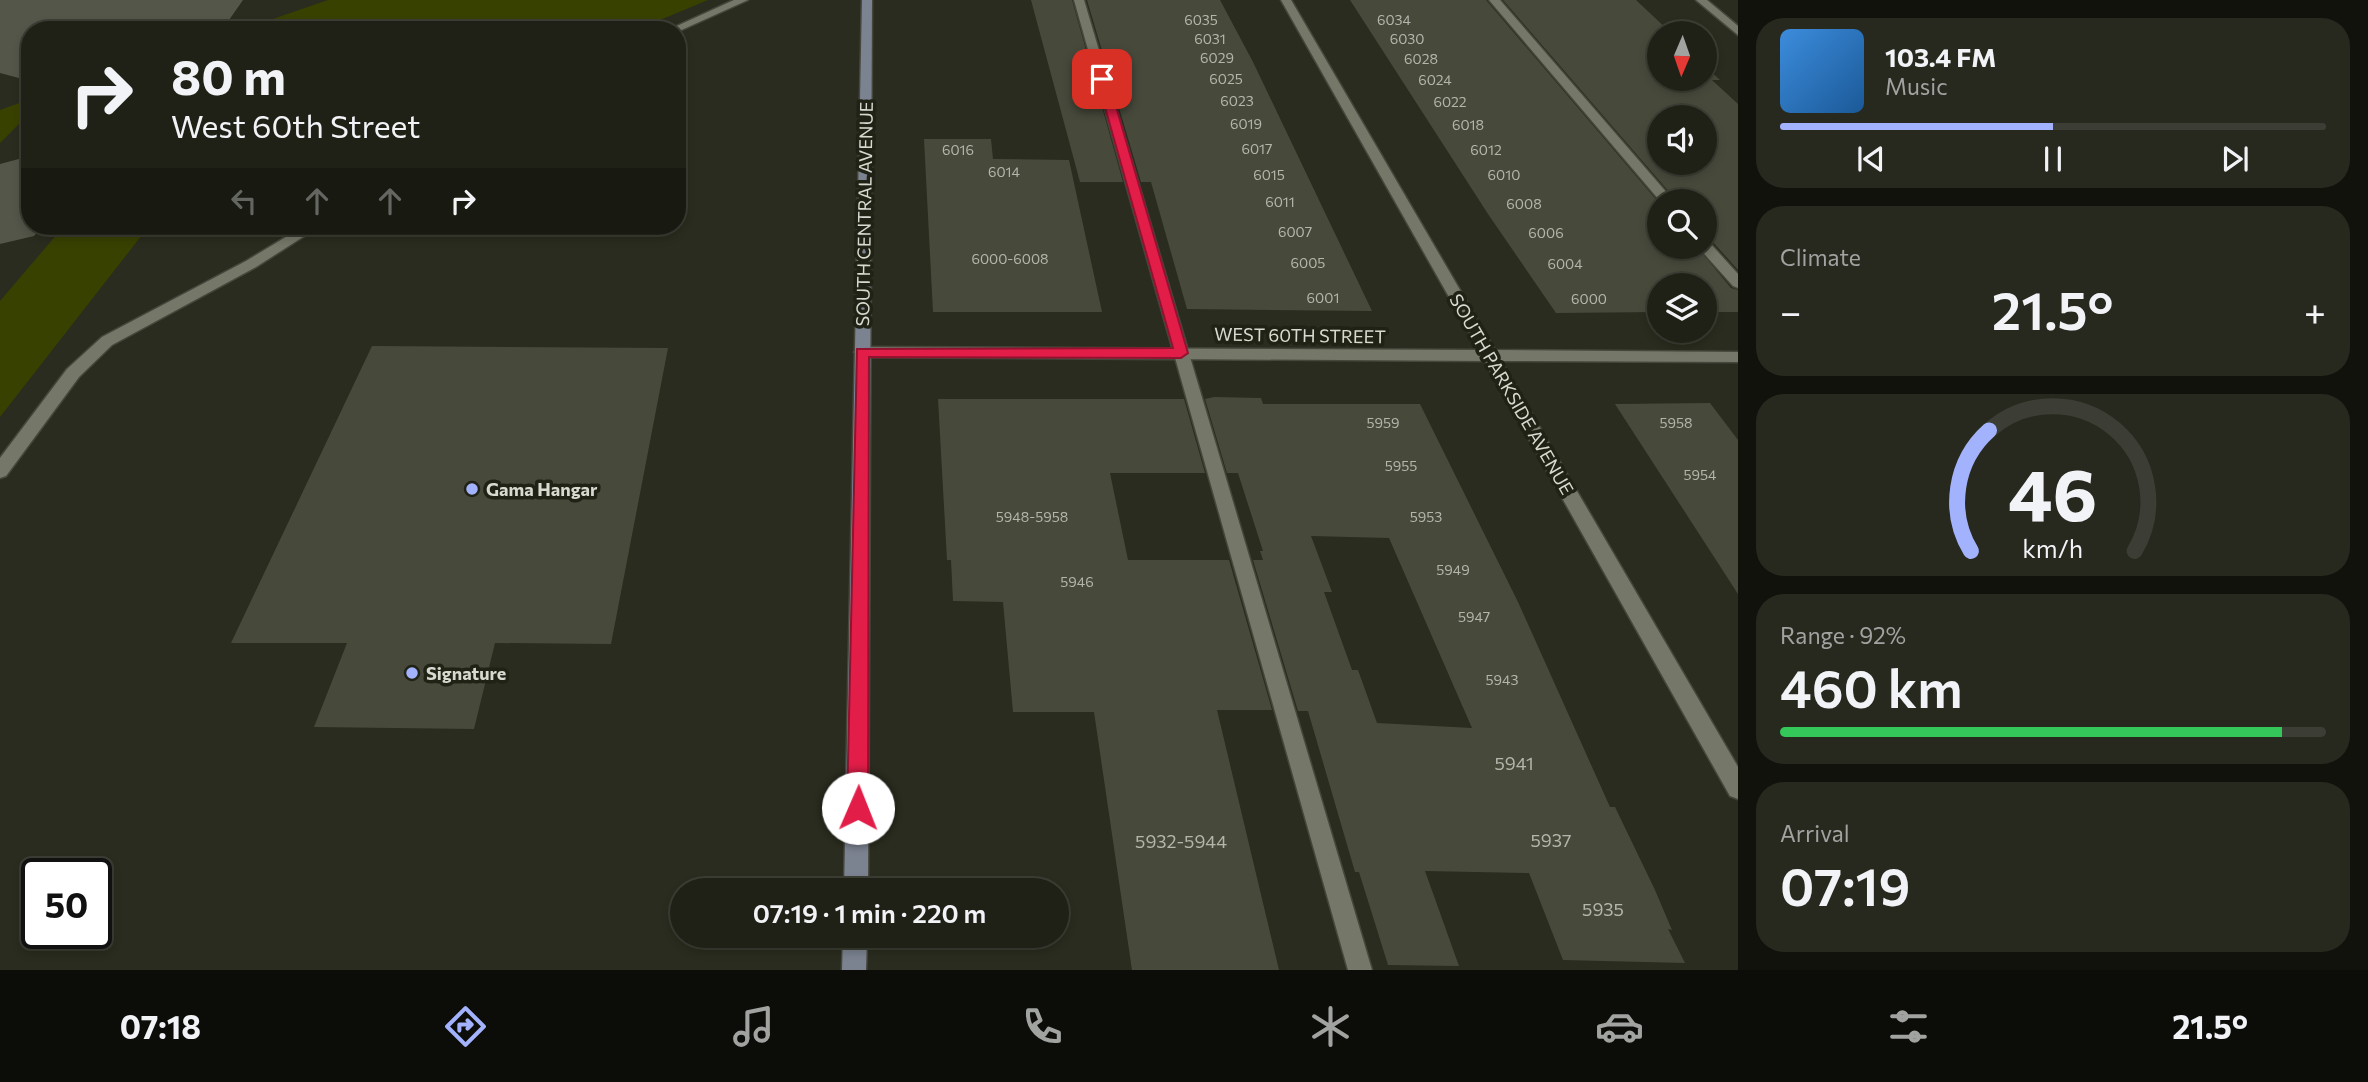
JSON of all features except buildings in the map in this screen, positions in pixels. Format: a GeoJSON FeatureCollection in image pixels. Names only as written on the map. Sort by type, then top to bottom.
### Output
{"type":"FeatureCollection","features":[{"type":"Feature","properties":{"kind":"main road","name":"SOUTH CENTRAL AVENUE"},"geometry":{"type":"LineString","coordinates":[[856,878],[867,0]]}},
{"type":"Feature","properties":{"kind":"main road"},"geometry":{"type":"LineString","coordinates":[[854,970],[855,948]]}},
{"type":"Feature","properties":{"kind":"street"},"geometry":{"type":"LineString","coordinates":[[686,24],[743,0]]}},
{"type":"Feature","properties":{"kind":"street"},"geometry":{"type":"LineString","coordinates":[[1079,0],[1360,970]]}},
{"type":"Feature","properties":{"kind":"street","name":"SOUTH PARKSIDE AVENUE"},"geometry":{"type":"LineString","coordinates":[[1286,0],[1738,788]]}},
{"type":"Feature","properties":{"kind":"street"},"geometry":{"type":"LineString","coordinates":[[1494,0],[1657,189]]}},
{"type":"Feature","properties":{"kind":"street"},"geometry":{"type":"LineString","coordinates":[[1701,0],[1738,32]]}},
{"type":"Feature","properties":{"kind":"street"},"geometry":{"type":"LineString","coordinates":[[0,471],[73,373],[107,341],[251,264],[298,235]]}},
{"type":"Feature","properties":{"kind":"street"},"geometry":{"type":"LineString","coordinates":[[1717,259],[1738,284]]}},
{"type":"Feature","properties":{"kind":"street","name":"WEST 60TH STREET"},"geometry":{"type":"LineString","coordinates":[[862,352],[1738,358]]}},
{"type":"Feature","properties":{"kind":"green space"},"geometry":{"type":"Polygon","coordinates":[[[328,0],[708,0],[658,21],[267,21],[328,0]]]}},
{"type":"Feature","properties":{"kind":"green space"},"geometry":{"type":"Polygon","coordinates":[[[21,102],[21,122],[0,143],[0,110],[21,102]]]}},
{"type":"Feature","properties":{"kind":"green space"},"geometry":{"type":"Polygon","coordinates":[[[56,235],[142,235],[0,417],[0,301],[56,235]]]}},
{"type":"Feature","properties":{"kind":"taxiway"},"geometry":{"type":"LineString","coordinates":[[183,21],[203,0]]}},
{"type":"Feature","properties":{"kind":"taxiway"},"geometry":{"type":"LineString","coordinates":[[0,215],[21,193]]}},
{"type":"Feature","properties":{"kind":"runway"},"geometry":{"type":"LineString","coordinates":[[85,21],[151,0]]}},
{"type":"Feature","properties":{"kind":"place","name":"Gama Hangar"},"geometry":{"type":"Point","coordinates":[472,489]}},
{"type":"Feature","properties":{"kind":"place","name":"Signature"},"geometry":{"type":"Point","coordinates":[412,673]}},
{"type":"Feature","properties":{"kind":"route"},"geometry":{"type":"LineString","coordinates":[[858,808],[862,352],[1181,353],[1102,79]]}}]}
